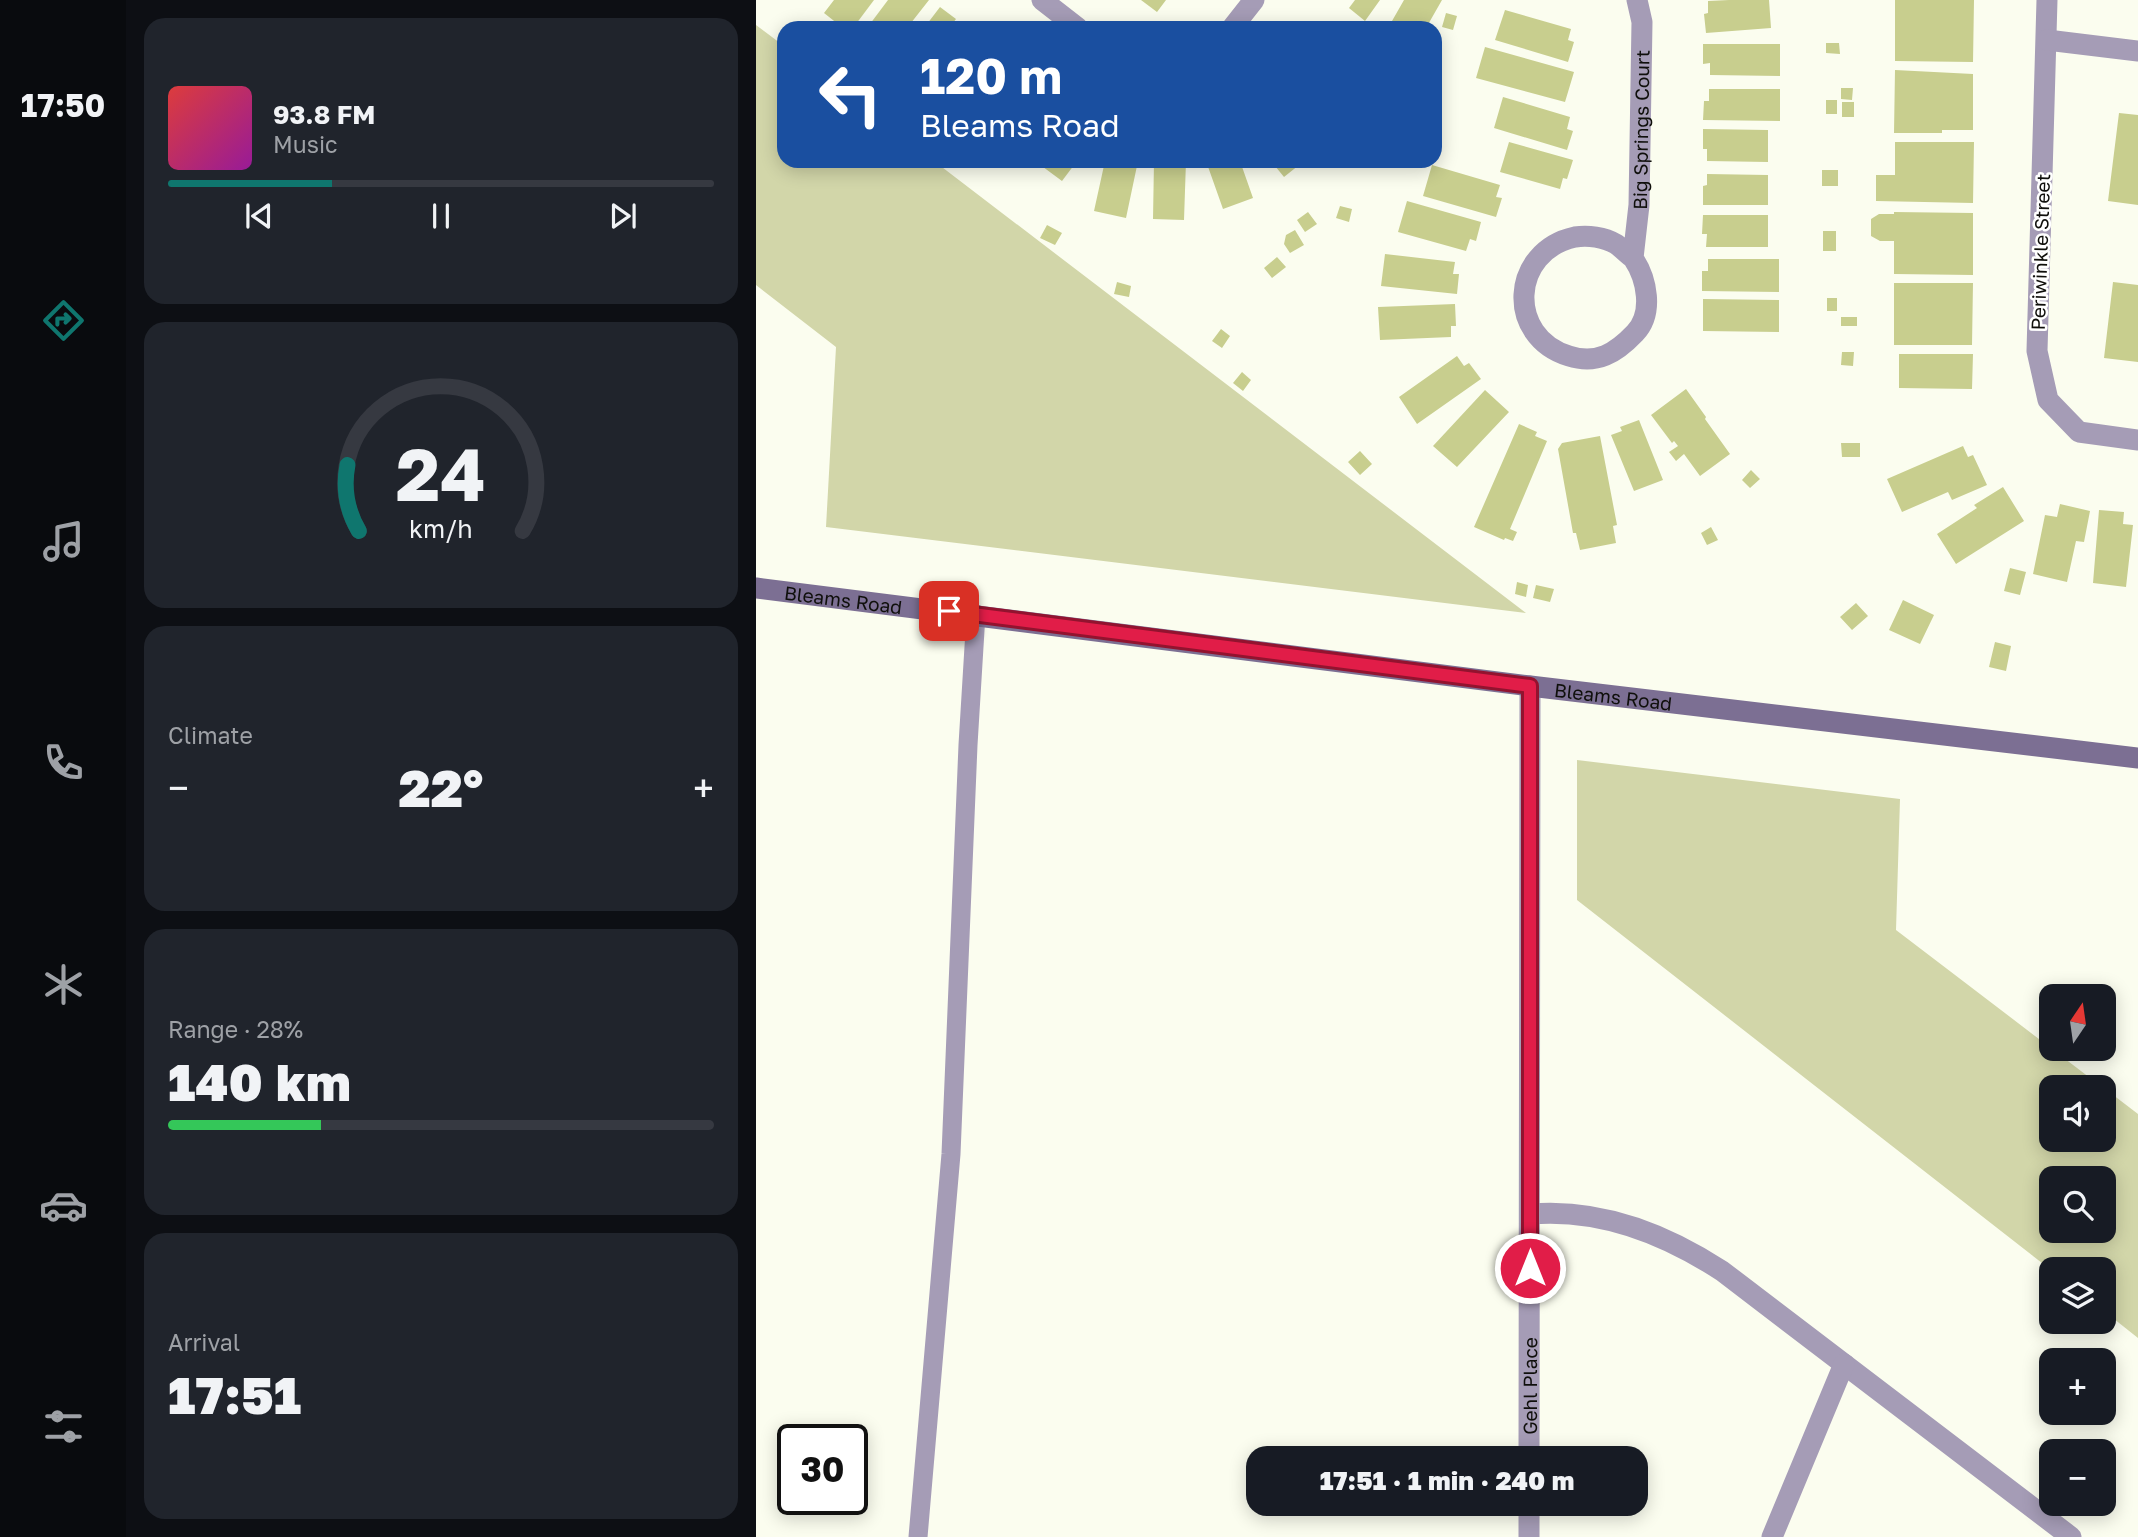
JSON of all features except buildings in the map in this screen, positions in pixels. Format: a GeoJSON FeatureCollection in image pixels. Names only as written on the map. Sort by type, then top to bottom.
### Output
{"type":"FeatureCollection","features":[{"type":"Feature","properties":{"kind":"main road","name":"Bleams Road"},"geometry":{"type":"LineString","coordinates":[[756,588],[1530,686],[2138,758]]}},
{"type":"Feature","properties":{"kind":"street"},"geometry":{"type":"LineString","coordinates":[[1042,0],[1069,21]]}},
{"type":"Feature","properties":{"kind":"street"},"geometry":{"type":"LineString","coordinates":[[1238,21],[1254,0]]}},
{"type":"Feature","properties":{"kind":"street","name":"Big Springs Court"},"geometry":{"type":"LineString","coordinates":[[1633,258],[1616,244],[1596,237],[1583,236],[1562,240],[1544,251],[1533,264],[1524,284],[1525,312],[1534,332],[1556,352],[1576,359],[1595,359],[1615,352],[1638,330],[1646,310],[1646,289],[1633,258],[1639,205],[1642,22],[1637,0]]}},
{"type":"Feature","properties":{"kind":"street","name":"Periwinkle Street"},"geometry":{"type":"LineString","coordinates":[[2047,0],[2037,351],[2048,400],[2079,432],[2138,440]]}},
{"type":"Feature","properties":{"kind":"street"},"geometry":{"type":"LineString","coordinates":[[2047,40],[2138,51]]}},
{"type":"Feature","properties":{"kind":"street","name":"Gehl Place"},"geometry":{"type":"LineString","coordinates":[[1529,1446],[1530,686]]}},
{"type":"Feature","properties":{"kind":"street"},"geometry":{"type":"LineString","coordinates":[[1530,1214],[1557,1213],[1596,1217],[1644,1229],[1671,1241],[1721,1271],[2071,1537]]}},
{"type":"Feature","properties":{"kind":"street"},"geometry":{"type":"LineString","coordinates":[[1772,1537],[1844,1364]]}},
{"type":"Feature","properties":{"kind":"street"},"geometry":{"type":"LineString","coordinates":[[1529,1516],[1529,1537]]}},
{"type":"Feature","properties":{"kind":"lane"},"geometry":{"type":"LineString","coordinates":[[918,1537],[951,1154],[976,614]]}},
{"type":"Feature","properties":{"kind":"green space"},"geometry":{"type":"Polygon","coordinates":[[[756,25],[777,41],[777,168],[943,168],[1526,613],[826,527],[836,347],[756,285],[756,25]]]}},
{"type":"Feature","properties":{"kind":"green space"},"geometry":{"type":"Polygon","coordinates":[[[1577,760],[1900,799],[1896,930],[2039,1039],[2039,1061],[2068,1061],[2086,1075],[2039,1075],[2039,1152],[2116,1152],[2116,1097],[2138,1114],[2138,1338],[2116,1321],[2116,1257],[2039,1257],[2039,1261],[1577,900],[1577,760]]]}},
{"type":"Feature","properties":{"kind":"route"},"geometry":{"type":"LineString","coordinates":[[949,611],[1530,686],[1530,1268]]}}]}
